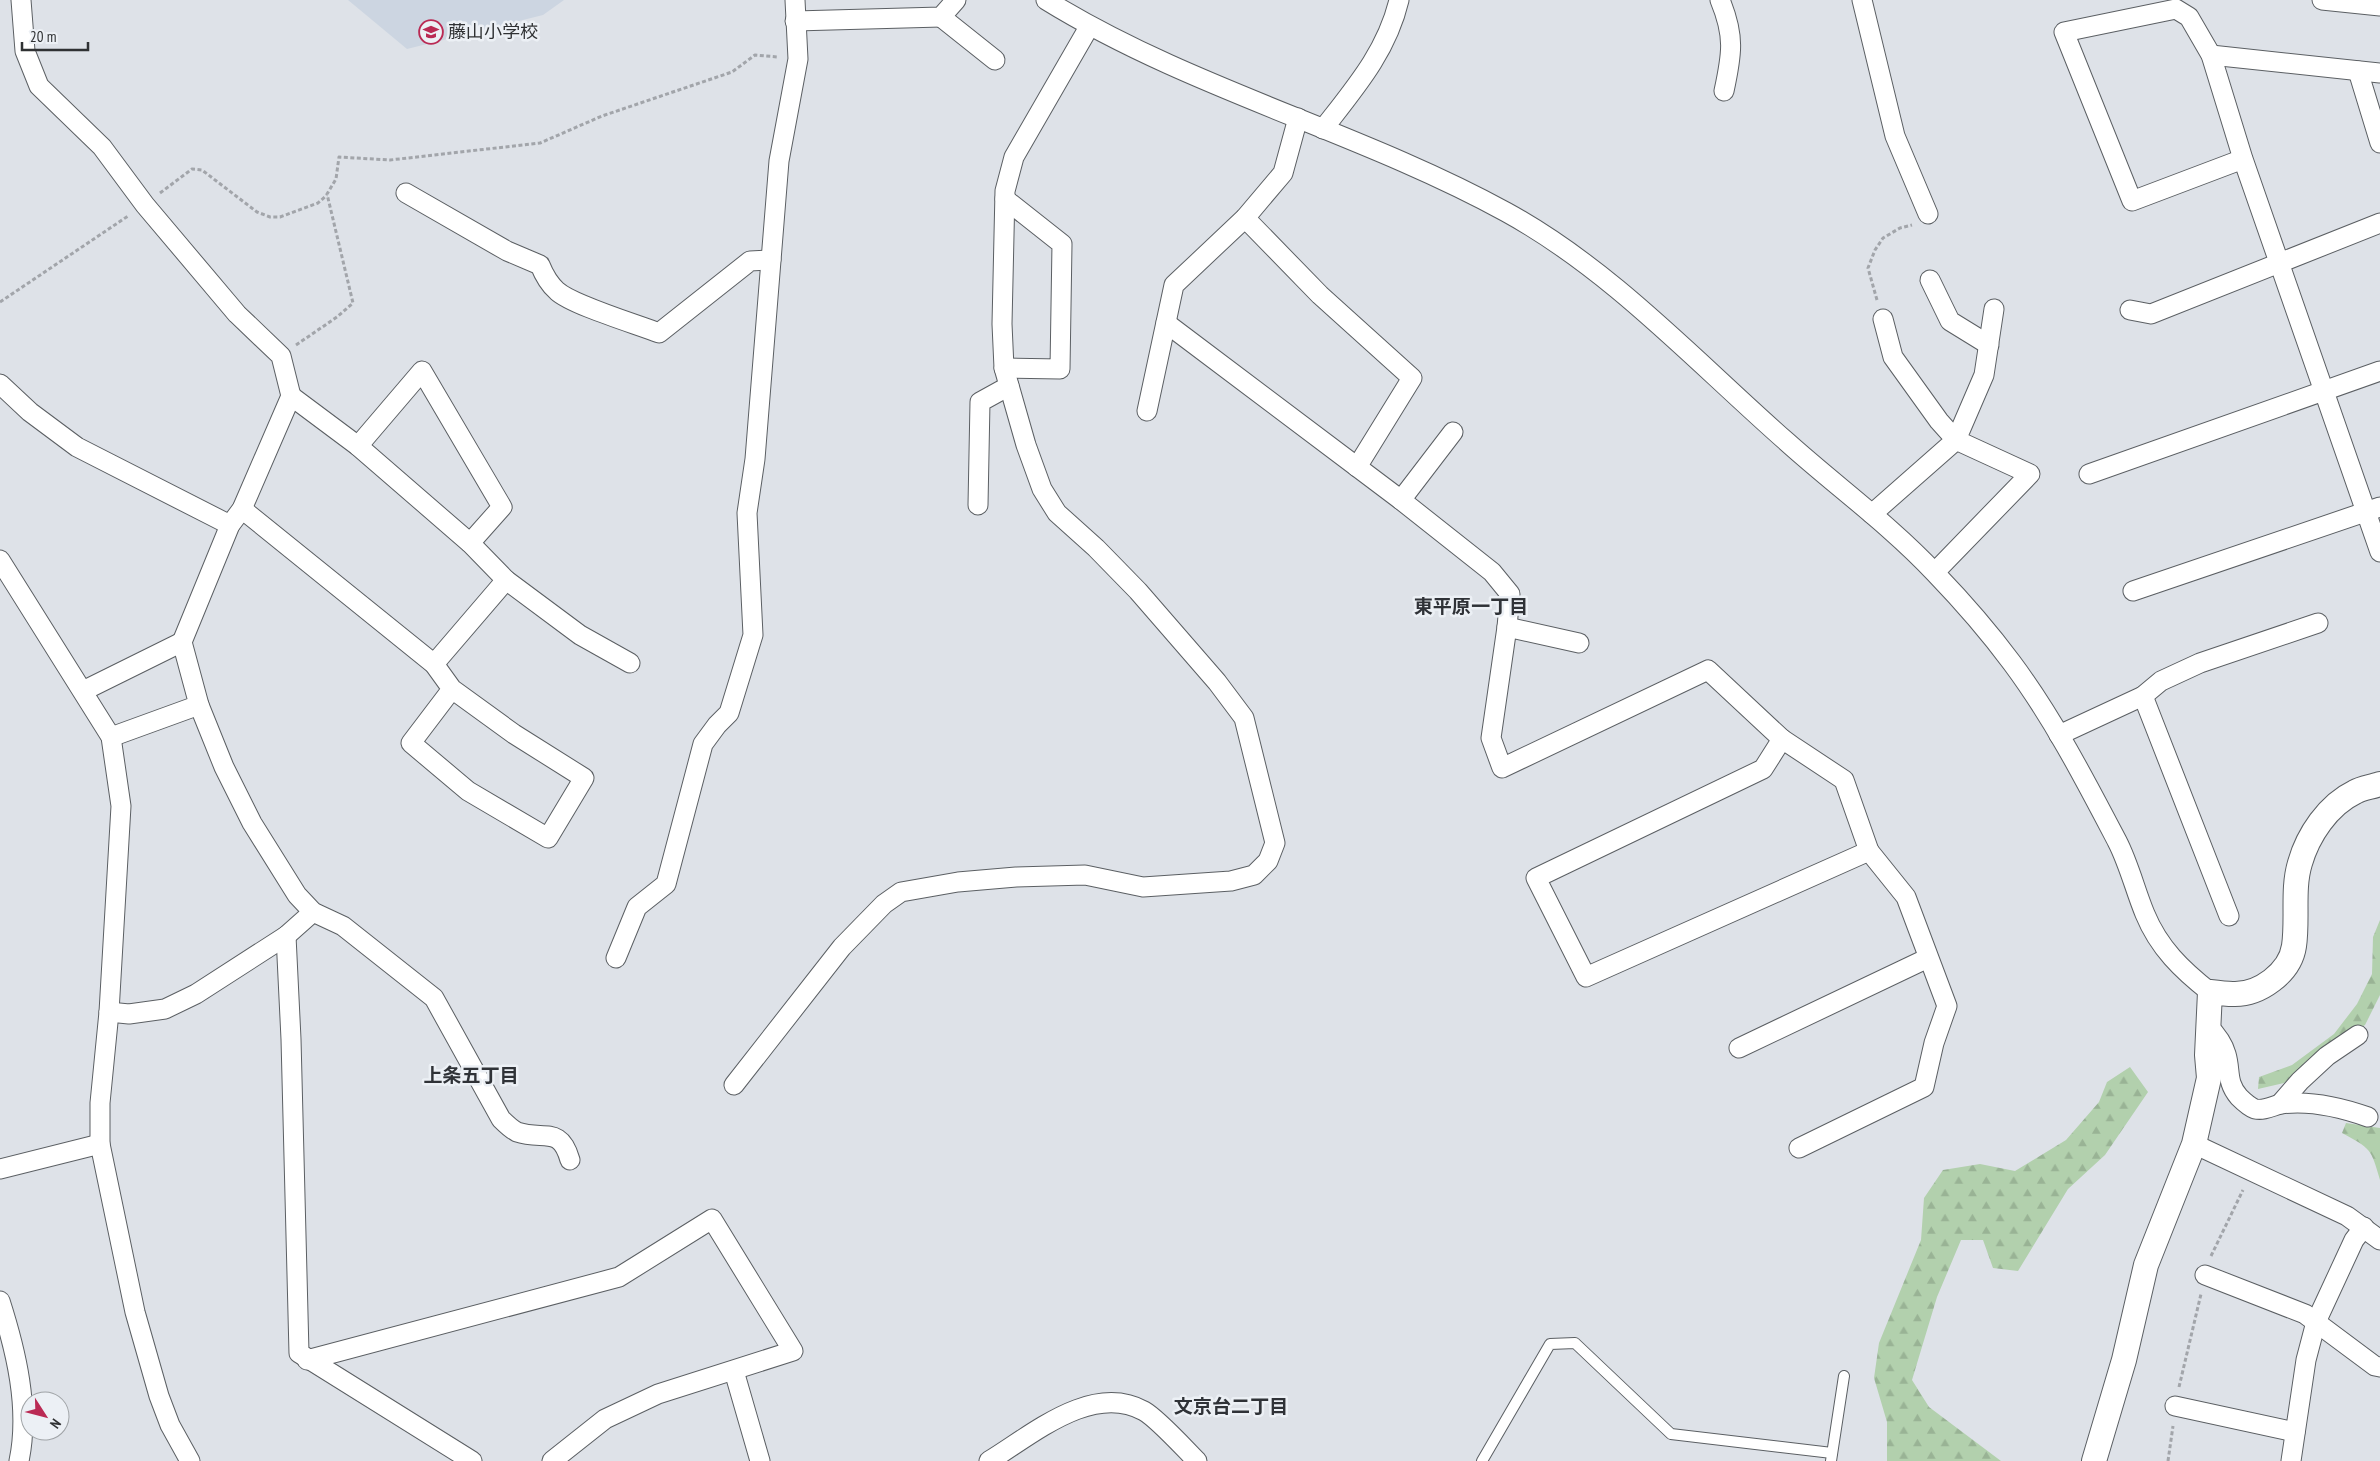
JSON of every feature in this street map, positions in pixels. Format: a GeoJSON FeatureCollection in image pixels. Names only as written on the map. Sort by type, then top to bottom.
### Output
{"type":"FeatureCollection","features":[{"type":"Feature","properties":{"kind":"street"},"geometry":{"type":"LineString","coordinates":[[21,0],[25,51],[39,86],[102,147],[145,205],[237,314],[281,356],[291,396],[242,509],[230,526],[182,642],[200,705],[224,767],[252,822],[297,895],[313,912],[343,926],[434,998],[501,1120],[514,1131],[531,1136],[552,1136],[560,1140],[566,1145],[570,1160]]}},
{"type":"Feature","properties":{"kind":"street"},"geometry":{"type":"LineString","coordinates":[[616,958],[637,908],[666,884],[703,744],[729,713],[754,635],[747,513],[756,459],[779,161],[798,59],[794,0]]}},
{"type":"Feature","properties":{"kind":"street"},"geometry":{"type":"LineString","coordinates":[[940,17],[956,0]]}},
{"type":"Feature","properties":{"kind":"street"},"geometry":{"type":"LineString","coordinates":[[1046,0],[1089,26],[1298,118],[1432,174],[1509,213],[1580,259],[1641,310],[1786,442],[1872,514],[1935,572],[2012,663],[2059,735],[2120,846],[2147,918],[2165,951],[2184,972],[2210,992],[2234,994],[2251,992],[2272,981],[2286,966],[2294,948],[2299,864],[2306,844],[2320,821],[2335,806],[2354,792],[2380,784]]}},
{"type":"Feature","properties":{"kind":"street"},"geometry":{"type":"LineString","coordinates":[[1324,129],[1371,66],[1385,41],[1399,0]]}},
{"type":"Feature","properties":{"kind":"street"},"geometry":{"type":"LineString","coordinates":[[1720,0],[1730,24],[1730,64],[1724,91]]}},
{"type":"Feature","properties":{"kind":"street"},"geometry":{"type":"LineString","coordinates":[[1862,0],[1895,136],[1928,214]]}},
{"type":"Feature","properties":{"kind":"street"},"geometry":{"type":"LineString","coordinates":[[2322,0],[2380,6]]}},
{"type":"Feature","properties":{"kind":"street"},"geometry":{"type":"LineString","coordinates":[[2243,159],[2132,201],[2064,32],[2176,9],[2189,17],[2211,55],[2243,159],[2324,392],[2373,510],[2380,552]]}},
{"type":"Feature","properties":{"kind":"street"},"geometry":{"type":"LineString","coordinates":[[795,21],[940,17],[996,60]]}},
{"type":"Feature","properties":{"kind":"street"},"geometry":{"type":"LineString","coordinates":[[734,1085],[842,947],[884,904],[900,892],[958,882],[1016,877],[1085,875],[1143,887],[1231,881],[1254,875],[1268,861],[1275,843],[1244,718],[1217,682],[1138,591],[1096,548],[1057,513],[1042,489],[1026,445],[1006,377],[1002,324],[1005,191],[1014,157],[1089,26]]}},
{"type":"Feature","properties":{"kind":"street"},"geometry":{"type":"LineString","coordinates":[[2211,55],[2380,73]]}},
{"type":"Feature","properties":{"kind":"street"},"geometry":{"type":"LineString","coordinates":[[2358,71],[2380,143]]}},
{"type":"Feature","properties":{"kind":"street"},"geometry":{"type":"LineString","coordinates":[[1147,411],[1174,285],[1245,218],[1283,173],[1298,118]]}},
{"type":"Feature","properties":{"kind":"street"},"geometry":{"type":"LineString","coordinates":[[406,192],[507,251],[540,265],[548,282],[558,293],[574,301],[659,333],[750,260],[771,260]]}},
{"type":"Feature","properties":{"kind":"street"},"geometry":{"type":"LineString","coordinates":[[978,505],[980,402],[1006,377],[1060,369],[1062,244],[1005,199]]}},
{"type":"Feature","properties":{"kind":"street"},"geometry":{"type":"LineString","coordinates":[[1245,218],[1320,295],[1412,378],[1357,467]]}},
{"type":"Feature","properties":{"kind":"street"},"geometry":{"type":"LineString","coordinates":[[2130,310],[2151,314],[2380,223]]}},
{"type":"Feature","properties":{"kind":"street"},"geometry":{"type":"LineString","coordinates":[[1930,280],[1950,321],[1988,345]]}},
{"type":"Feature","properties":{"kind":"street"},"geometry":{"type":"LineString","coordinates":[[1872,514],[1956,440],[1984,374],[1994,310]]}},
{"type":"Feature","properties":{"kind":"street"},"geometry":{"type":"LineString","coordinates":[[1883,319],[1893,357],[1939,421],[1956,440],[2030,474],[1935,572]]}},
{"type":"Feature","properties":{"kind":"street"},"geometry":{"type":"LineString","coordinates":[[1166,323],[1401,500],[1492,572],[1510,594],[1491,738],[1502,768],[1708,670],[1782,739],[1844,780],[1869,852],[1906,897],[1947,1006],[1934,1043],[1924,1087],[1799,1148]]}},
{"type":"Feature","properties":{"kind":"street"},"geometry":{"type":"LineString","coordinates":[[358,446],[422,371],[502,507],[470,543]]}},
{"type":"Feature","properties":{"kind":"street"},"geometry":{"type":"LineString","coordinates":[[2088,474],[2380,371]]}},
{"type":"Feature","properties":{"kind":"street"},"geometry":{"type":"LineString","coordinates":[[0,384],[30,412],[77,447],[230,526]]}},
{"type":"Feature","properties":{"kind":"street"},"geometry":{"type":"LineString","coordinates":[[291,396],[358,446],[470,543],[506,580],[580,635],[630,663]]}},
{"type":"Feature","properties":{"kind":"street"},"geometry":{"type":"LineString","coordinates":[[1401,500],[1453,432]]}},
{"type":"Feature","properties":{"kind":"street"},"geometry":{"type":"LineString","coordinates":[[242,509],[434,664],[452,689],[514,734],[584,778],[548,838],[468,792],[411,743],[452,689]]}},
{"type":"Feature","properties":{"kind":"street"},"geometry":{"type":"LineString","coordinates":[[2133,591],[2373,510]]}},
{"type":"Feature","properties":{"kind":"street"},"geometry":{"type":"LineString","coordinates":[[0,560],[6,582],[83,691],[111,737],[121,806],[109,1012],[100,1104],[100,1144],[138,1322],[170,1425],[190,1461]]}},
{"type":"Feature","properties":{"kind":"street"},"geometry":{"type":"LineString","coordinates":[[434,664],[506,580]]}},
{"type":"Feature","properties":{"kind":"street"},"geometry":{"type":"LineString","coordinates":[[2059,735],[2143,696],[2161,681],[2200,663],[2318,623]]}},
{"type":"Feature","properties":{"kind":"street"},"geometry":{"type":"LineString","coordinates":[[1507,627],[1579,643]]}},
{"type":"Feature","properties":{"kind":"street"},"geometry":{"type":"LineString","coordinates":[[83,691],[182,642]]}},
{"type":"Feature","properties":{"kind":"street"},"geometry":{"type":"LineString","coordinates":[[2143,696],[2229,916]]}},
{"type":"Feature","properties":{"kind":"street"},"geometry":{"type":"LineString","coordinates":[[111,737],[200,705]]}},
{"type":"Feature","properties":{"kind":"street"},"geometry":{"type":"LineString","coordinates":[[1782,739],[1762,769],[1536,878],[1586,977],[1869,852]]}},
{"type":"Feature","properties":{"kind":"street"},"geometry":{"type":"LineString","coordinates":[[109,1012],[129,1014],[165,1009],[196,994],[286,936],[313,912]]}},
{"type":"Feature","properties":{"kind":"street"},"geometry":{"type":"LineString","coordinates":[[286,936],[291,1040],[299,1353],[307,1360],[472,1461]]}},
{"type":"Feature","properties":{"kind":"street"},"geometry":{"type":"LineString","coordinates":[[1738,1048],[1928,958]]}},
{"type":"Feature","properties":{"kind":"street"},"geometry":{"type":"LineString","coordinates":[[2094,1461],[2124,1360],[2146,1265],[2194,1144],[2209,1078],[2207,1025],[2210,992]]}},
{"type":"Feature","properties":{"kind":"street"},"geometry":{"type":"LineString","coordinates":[[2207,1025],[2217,1035],[2226,1054],[2230,1083],[2240,1098],[2253,1108],[2264,1110],[2280,1104],[2338,1106],[2368,1117]]}},
{"type":"Feature","properties":{"kind":"street"},"geometry":{"type":"LineString","coordinates":[[2280,1104],[2320,1062],[2358,1034]]}},
{"type":"Feature","properties":{"kind":"street"},"geometry":{"type":"LineString","coordinates":[[0,1169],[100,1144]]}},
{"type":"Feature","properties":{"kind":"street"},"geometry":{"type":"LineString","coordinates":[[2194,1144],[2347,1216],[2380,1240]]}},
{"type":"Feature","properties":{"kind":"street"},"geometry":{"type":"LineString","coordinates":[[307,1360],[619,1277],[712,1219],[793,1351],[658,1394],[605,1419],[552,1461]]}},
{"type":"Feature","properties":{"kind":"street"},"geometry":{"type":"LineString","coordinates":[[2291,1461],[2306,1360],[2316,1322],[2354,1240],[2364,1227]]}},
{"type":"Feature","properties":{"kind":"street"},"geometry":{"type":"LineString","coordinates":[[2205,1275],[2305,1314],[2380,1367]]}},
{"type":"Feature","properties":{"kind":"street"},"geometry":{"type":"LineString","coordinates":[[0,1301],[12,1337],[24,1412],[19,1461]]}},
{"type":"Feature","properties":{"kind":"street"},"geometry":{"type":"LineString","coordinates":[[734,1371],[760,1461]]}},
{"type":"Feature","properties":{"kind":"street"},"geometry":{"type":"LineString","coordinates":[[989,1461],[1073,1409],[1099,1402],[1123,1402],[1146,1412],[1197,1461]]}},
{"type":"Feature","properties":{"kind":"street"},"geometry":{"type":"LineString","coordinates":[[2175,1406],[2295,1432]]}},
{"type":"Feature","properties":{"kind":"lane"},"geometry":{"type":"LineString","coordinates":[[1482,1461],[1550,1344],[1574,1343],[1671,1434],[1832,1457],[1844,1376]]}},
{"type":"Feature","properties":{"kind":"path"},"geometry":{"type":"LineString","coordinates":[[281,356],[337,317],[353,303],[327,194],[336,179],[339,157],[390,160],[540,143],[602,116],[732,72],[754,55],[798,59]]}},
{"type":"Feature","properties":{"kind":"path"},"geometry":{"type":"LineString","coordinates":[[1883,319],[1868,268],[1875,250],[1883,238],[1900,228],[1920,223],[1928,214]]}},
{"type":"Feature","properties":{"kind":"path"},"geometry":{"type":"LineString","coordinates":[[2168,1461],[2175,1406],[2205,1275],[2211,1255],[2252,1171]]}},
{"type":"Feature","properties":{"kind":"shaded area","name":"藤山小学校"},"geometry":{"type":"Polygon","coordinates":[[[348,0],[564,0],[543,15],[407,49],[348,0]]]}},
{"type":"Feature","properties":{"kind":"green space"},"geometry":{"type":"Polygon","coordinates":[[[2380,920],[2380,995],[2365,1025],[2336,1043],[2284,1083],[2258,1089],[2259,1077],[2292,1065],[2334,1034],[2357,1004],[2372,974],[2373,937],[2380,920]]]}},
{"type":"Feature","properties":{"kind":"green space"},"geometry":{"type":"Polygon","coordinates":[[[2130,1067],[2148,1092],[2105,1155],[2068,1189],[2018,1271],[1993,1268],[1983,1240],[1961,1240],[1937,1297],[1912,1380],[1929,1407],[2001,1461],[1887,1461],[1887,1422],[1874,1378],[1879,1343],[1921,1240],[1924,1198],[1943,1170],[1980,1164],[2015,1171],[2066,1140],[2099,1102],[2107,1082],[2130,1067]]]}},
{"type":"Feature","properties":{"kind":"green space"},"geometry":{"type":"Polygon","coordinates":[[[2346,1123],[2380,1128],[2380,1180],[2372,1155],[2368,1150],[2342,1133],[2346,1123]]]}},
{"type":"Feature","properties":{"kind":"place","name":"藤山小学校"},"geometry":{"type":"Point","coordinates":[431,32]}},
{"type":"Feature","properties":{"kind":"district","name":"東平原一丁目"},"geometry":{"type":"Point","coordinates":[1471,606]}},
{"type":"Feature","properties":{"kind":"district","name":"上条五丁目"},"geometry":{"type":"Point","coordinates":[471,1075]}},
{"type":"Feature","properties":{"kind":"district","name":"文京台二丁目"},"geometry":{"type":"Point","coordinates":[1231,1406]}}]}
